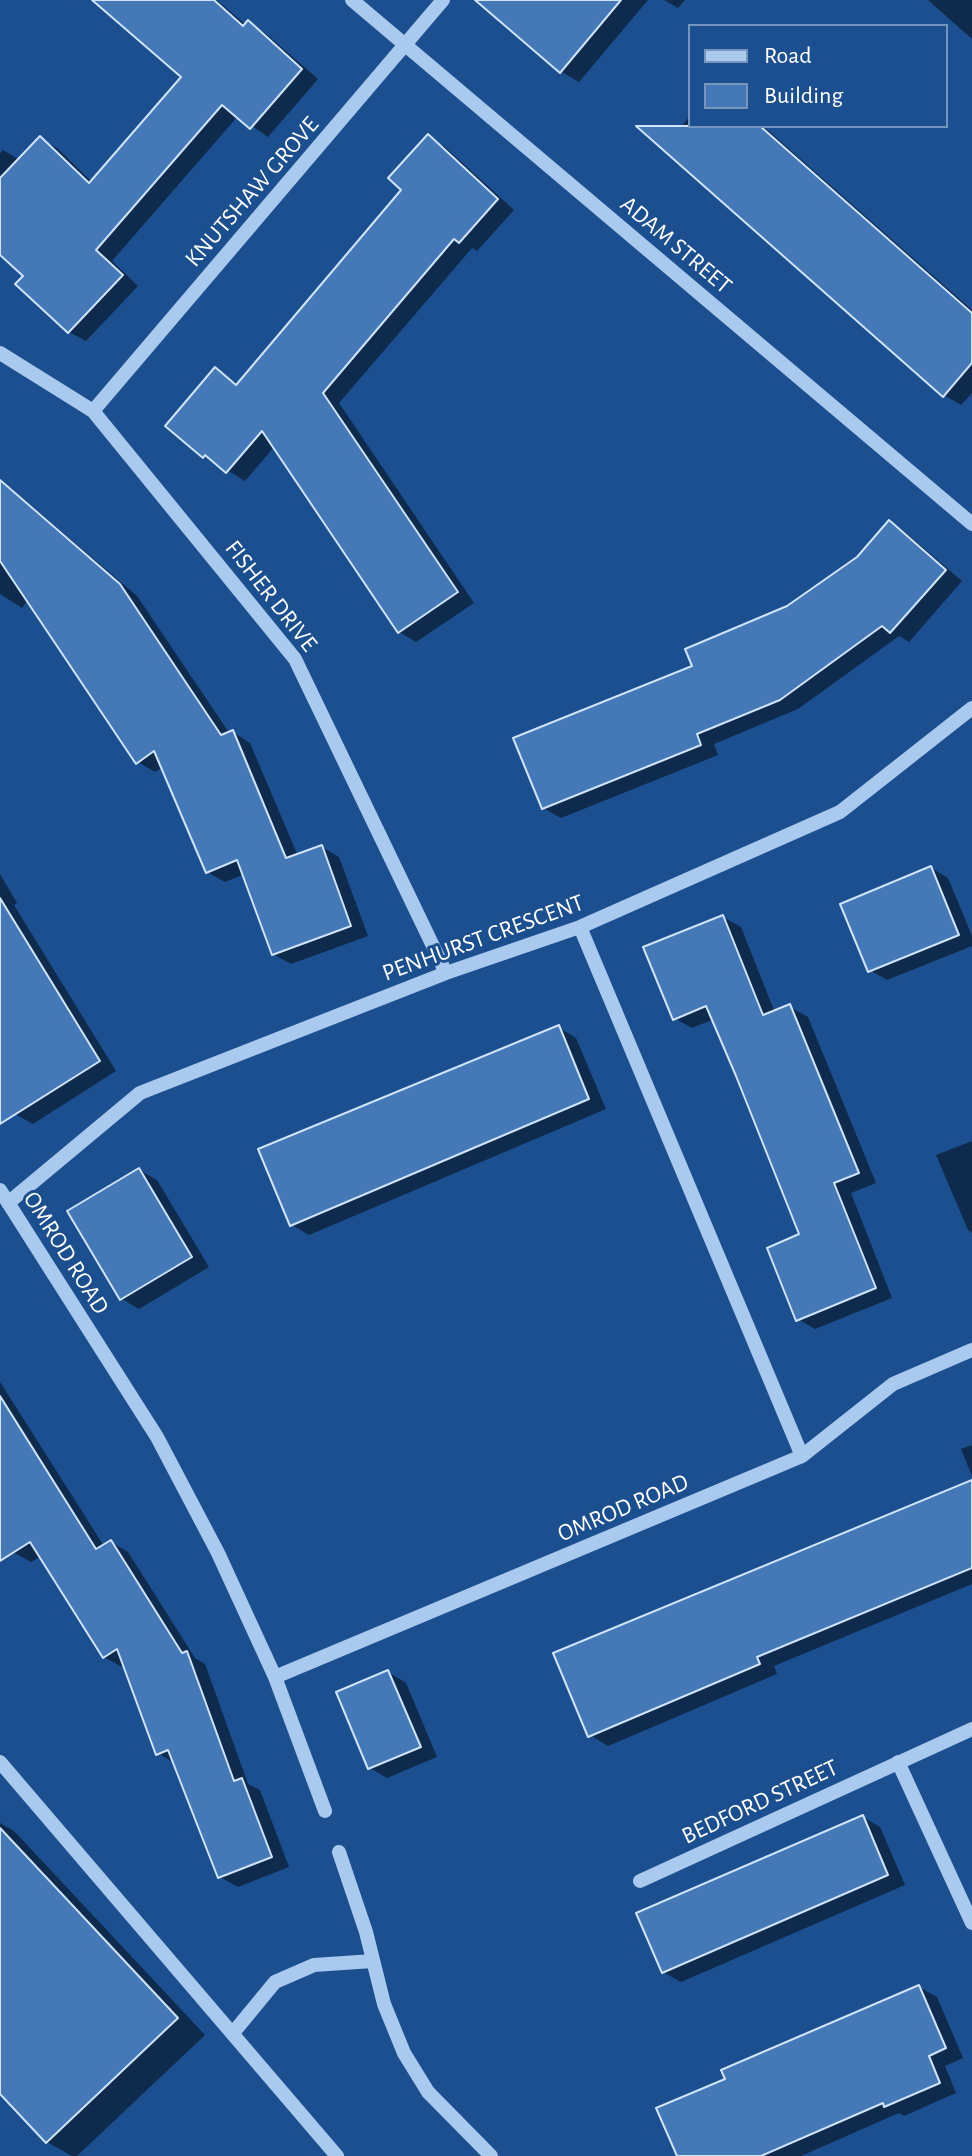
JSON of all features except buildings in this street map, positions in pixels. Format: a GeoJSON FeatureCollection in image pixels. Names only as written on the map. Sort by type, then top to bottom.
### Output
{"type":"FeatureCollection","features":[{"type":"Feature","properties":{"kind":"street","name":"ADAM STREET"},"geometry":{"type":"LineString","coordinates":[[352,0],[972,524]]}},
{"type":"Feature","properties":{"kind":"street","name":"KNUTSHAW GROVE"},"geometry":{"type":"LineString","coordinates":[[93,411],[443,0]]}},
{"type":"Feature","properties":{"kind":"street","name":"FISHER DRIVE"},"geometry":{"type":"LineString","coordinates":[[0,353],[93,411],[295,659],[446,973]]}},
{"type":"Feature","properties":{"kind":"street","name":"PENHURST CRESCENT"},"geometry":{"type":"LineString","coordinates":[[4,1197],[140,1093],[446,973],[580,927],[840,812],[972,708]]}},
{"type":"Feature","properties":{"kind":"street"},"geometry":{"type":"LineString","coordinates":[[580,927],[802,1456]]}},
{"type":"Feature","properties":{"kind":"street","name":"OMROD ROAD"},"geometry":{"type":"LineString","coordinates":[[4,1197],[157,1437],[218,1553],[275,1677],[325,1811]]}},
{"type":"Feature","properties":{"kind":"street","name":"OMROD ROAD"},"geometry":{"type":"LineString","coordinates":[[275,1677],[802,1456],[893,1384],[972,1350]]}},
{"type":"Feature","properties":{"kind":"street","name":"BEDFORD STREET"},"geometry":{"type":"LineString","coordinates":[[640,1881],[972,1729]]}},
{"type":"Feature","properties":{"kind":"street"},"geometry":{"type":"LineString","coordinates":[[0,1762],[337,2156]]}},
{"type":"Feature","properties":{"kind":"street"},"geometry":{"type":"LineString","coordinates":[[898,1762],[972,1923]]}},
{"type":"Feature","properties":{"kind":"street"},"geometry":{"type":"LineString","coordinates":[[339,1852],[366,1932],[384,2004],[404,2053],[428,2092],[491,2156]]}},
{"type":"Feature","properties":{"kind":"street"},"geometry":{"type":"LineString","coordinates":[[233,2033],[275,1982],[314,1965],[373,1961]]}}]}
